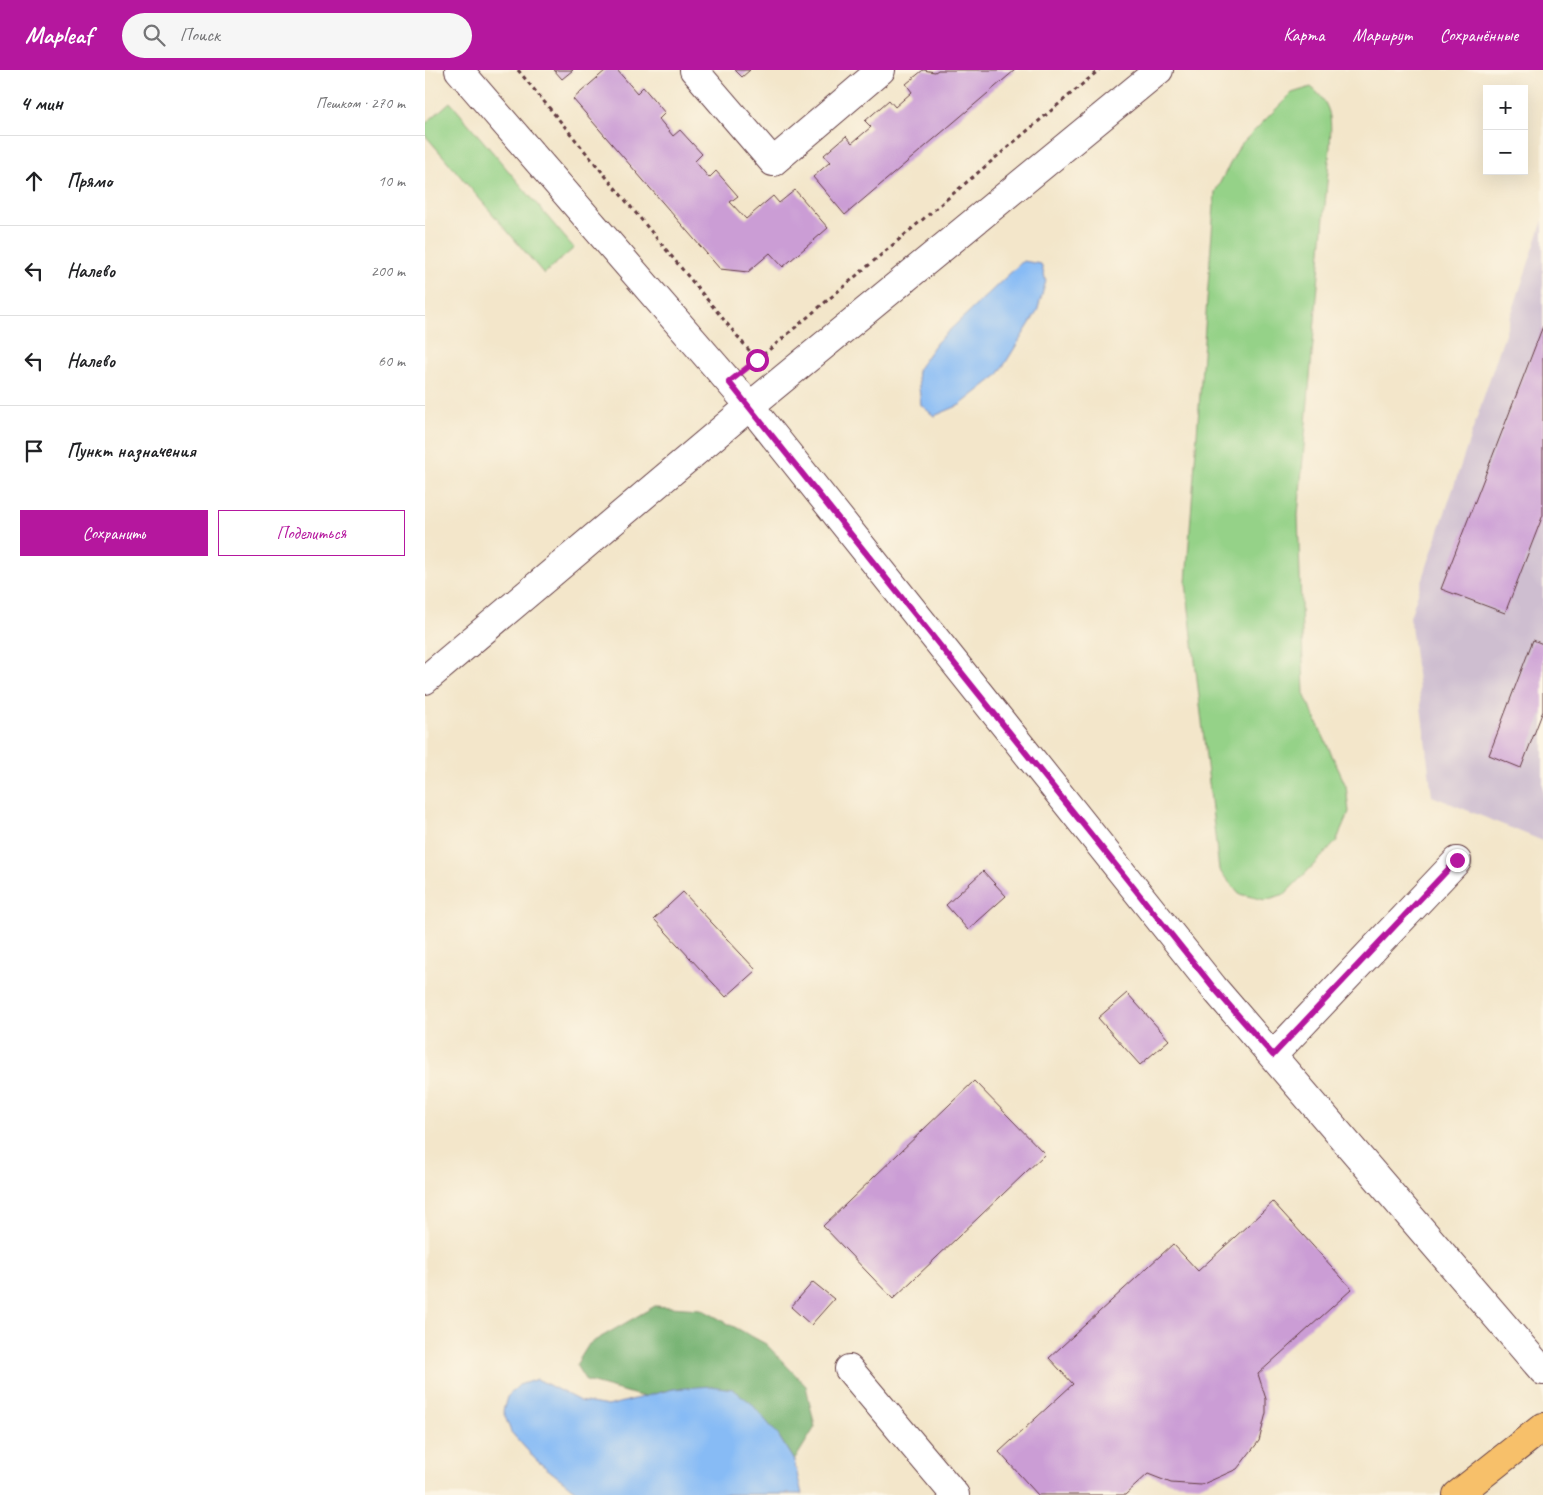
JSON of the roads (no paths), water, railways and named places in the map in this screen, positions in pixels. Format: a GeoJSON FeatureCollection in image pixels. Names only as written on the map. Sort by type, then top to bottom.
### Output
{"type":"FeatureCollection","features":[{"type":"Feature","properties":{"kind":"main road"},"geometry":{"type":"LineString","coordinates":[[1457,1495],[1543,1427]]}},
{"type":"Feature","properties":{"kind":"street"},"geometry":{"type":"LineString","coordinates":[[459,70],[749,406],[1214,988],[1543,1371]]}},
{"type":"Feature","properties":{"kind":"street"},"geometry":{"type":"LineString","coordinates":[[694,70],[773,162],[881,70]]}},
{"type":"Feature","properties":{"kind":"street"},"geometry":{"type":"LineString","coordinates":[[425,680],[749,406],[1159,70]]}},
{"type":"Feature","properties":{"kind":"street"},"geometry":{"type":"LineString","coordinates":[[1273,1055],[1457,860]]}},
{"type":"Feature","properties":{"kind":"street"},"geometry":{"type":"LineString","coordinates":[[849,1369],[955,1495]]}},
{"type":"Feature","properties":{"kind":"water"},"geometry":{"type":"Polygon","coordinates":[[[1023,261],[1041,264],[1046,281],[1037,312],[998,375],[960,405],[934,416],[921,405],[917,370],[937,342],[1023,261]]]}},
{"type":"Feature","properties":{"kind":"water"},"geometry":{"type":"Polygon","coordinates":[[[537,1379],[580,1401],[608,1406],[673,1389],[710,1386],[733,1389],[751,1403],[778,1435],[794,1461],[802,1494],[581,1495],[536,1460],[511,1432],[503,1411],[507,1397],[519,1385],[537,1379]]]}}]}
